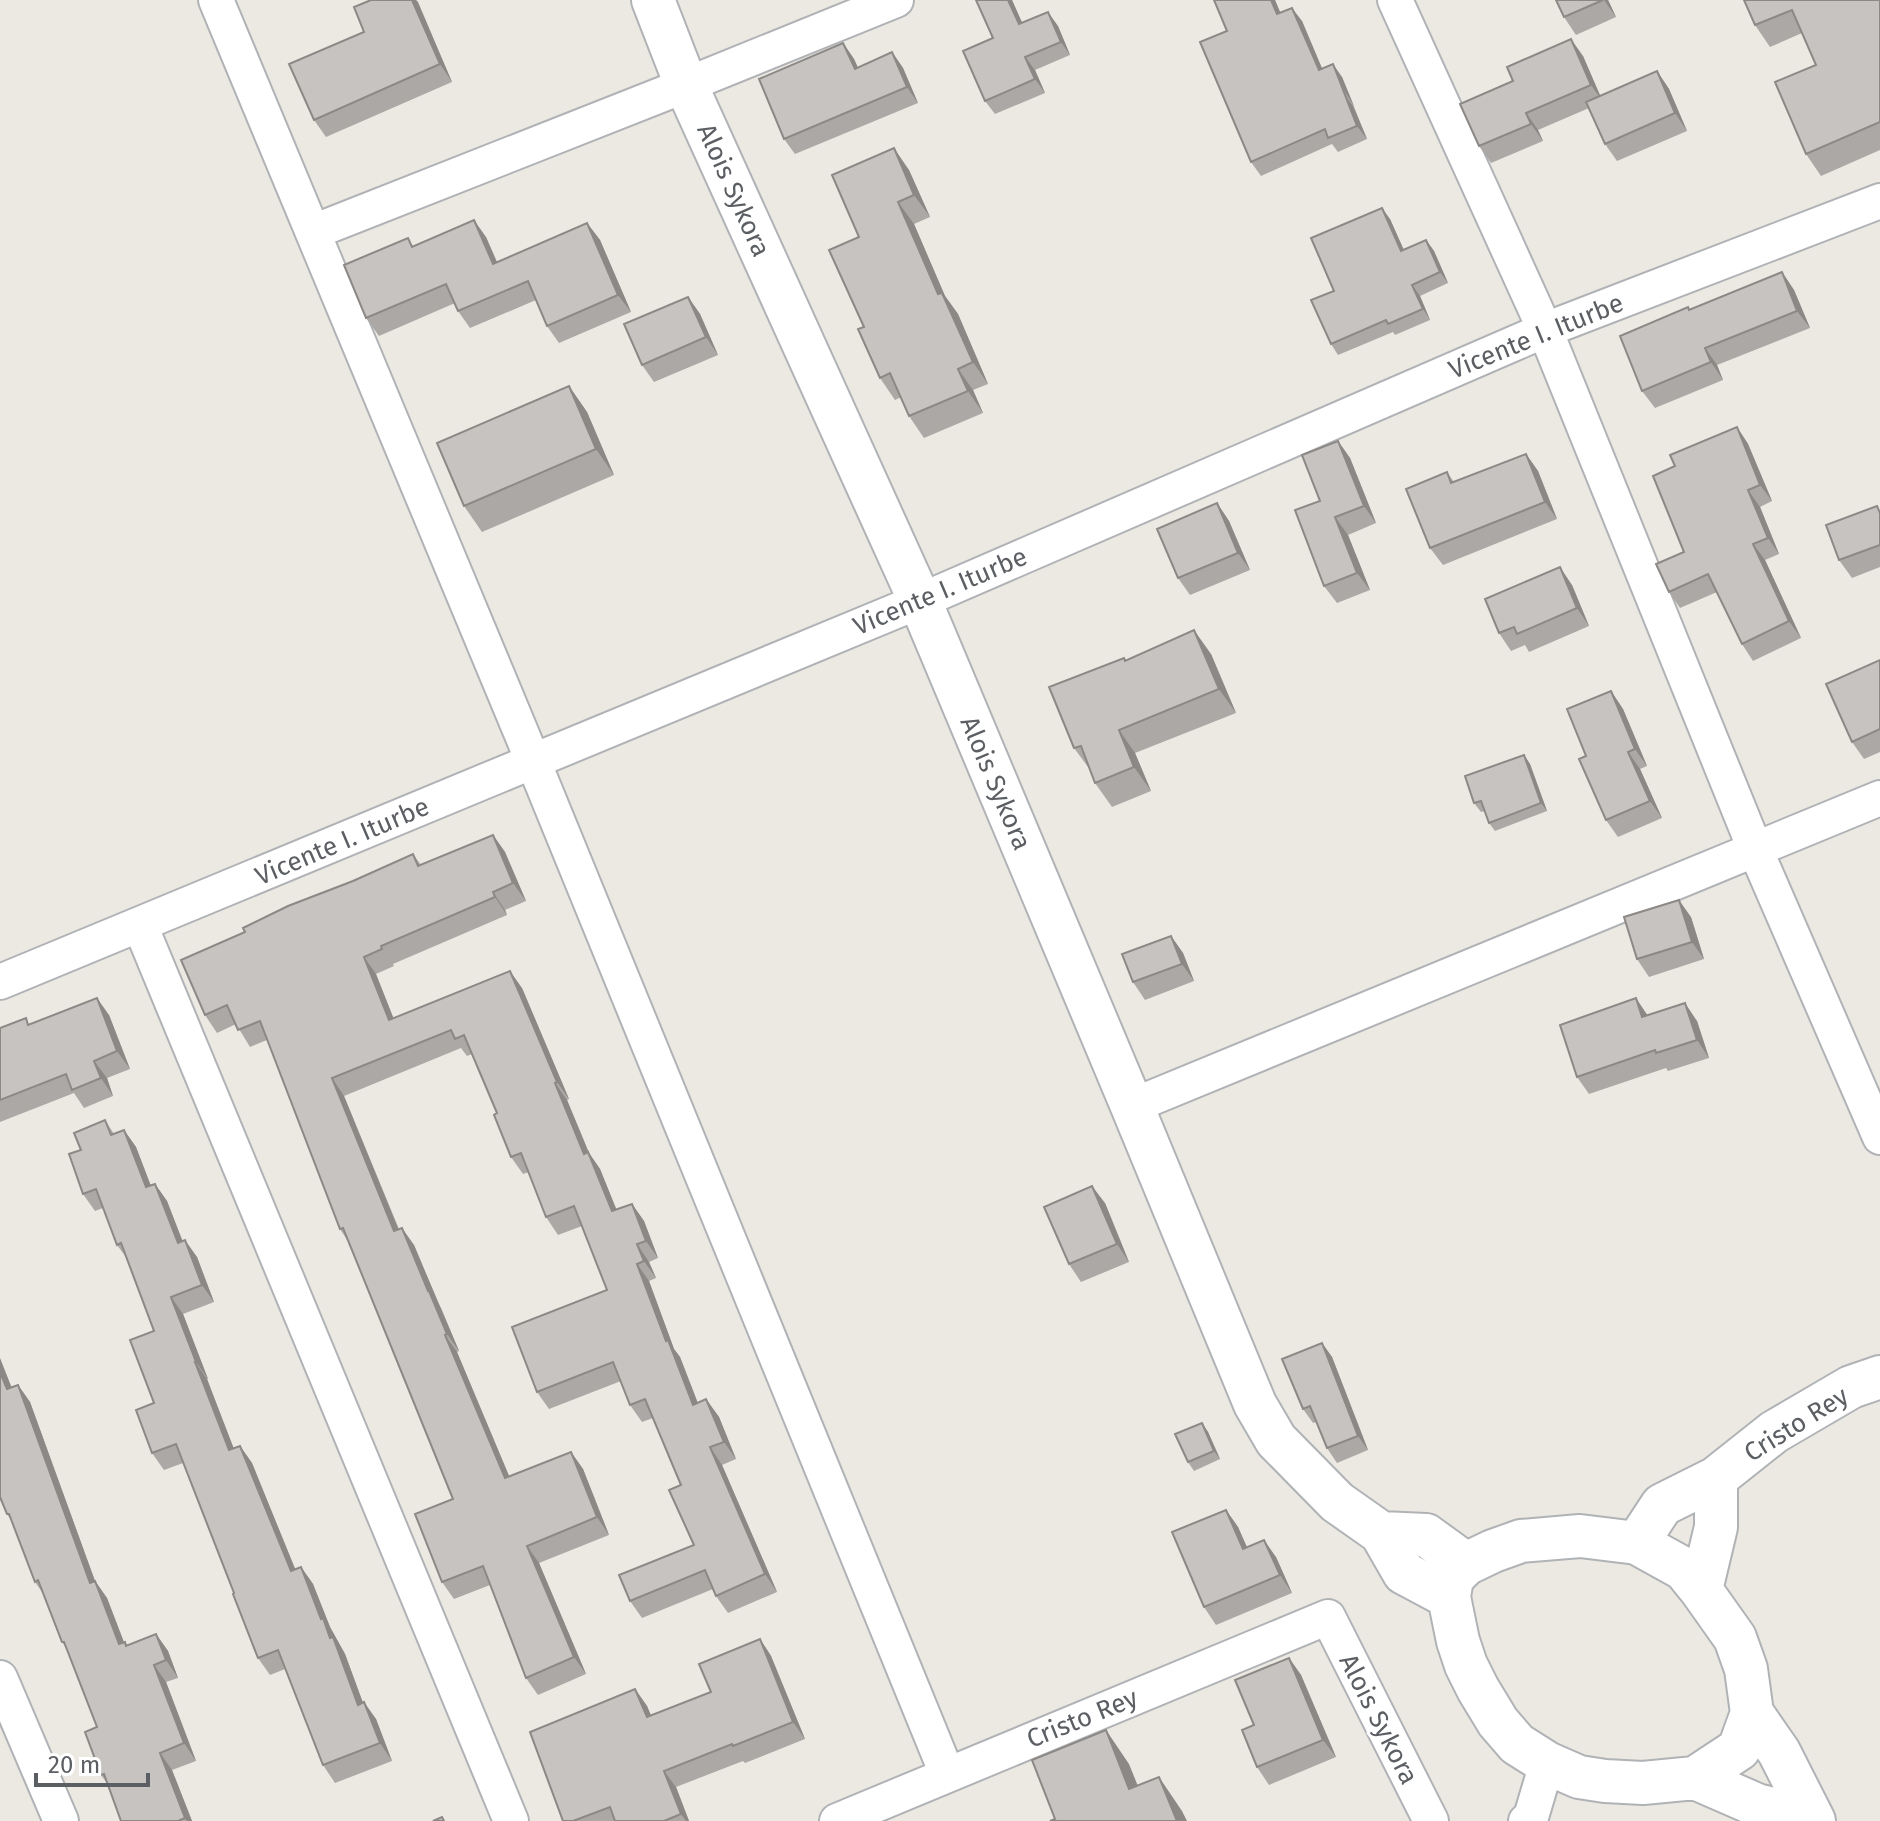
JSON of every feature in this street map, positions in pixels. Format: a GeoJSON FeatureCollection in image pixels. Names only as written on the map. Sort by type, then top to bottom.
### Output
{"type":"FeatureCollection","features":[{"type":"Feature","properties":{"kind":"street"},"geometry":{"type":"LineString","coordinates":[[216,0],[533,761],[947,1774]]}},
{"type":"Feature","properties":{"kind":"street","name":"Alois Sykora"},"geometry":{"type":"LineString","coordinates":[[653,0],[686,85],[920,601],[1255,1404],[1276,1440],[1337,1502],[1381,1533],[1404,1573],[1457,1581]]}},
{"type":"Feature","properties":{"kind":"street"},"geometry":{"type":"LineString","coordinates":[[313,232],[896,0]]}},
{"type":"Feature","properties":{"kind":"street"},"geometry":{"type":"LineString","coordinates":[[1395,0],[1545,330],[1755,849],[1880,1137]]}},
{"type":"Feature","properties":{"kind":"street","name":"Vicente I. Iturbe"},"geometry":{"type":"LineString","coordinates":[[0,982],[920,601],[1545,330],[1880,201]]}},
{"type":"Feature","properties":{"kind":"street"},"geometry":{"type":"LineString","coordinates":[[1132,1106],[1880,798]]}},
{"type":"Feature","properties":{"kind":"street"},"geometry":{"type":"LineString","coordinates":[[140,925],[511,1821]]}},
{"type":"Feature","properties":{"kind":"street","name":"Cristo Rey"},"geometry":{"type":"LineString","coordinates":[[1637,1543],[1662,1505],[1716,1478],[1774,1432],[1851,1387],[1880,1377]]}},
{"type":"Feature","properties":{"kind":"street","name":"Cristo Rey"},"geometry":{"type":"LineString","coordinates":[[1701,1590],[1716,1527],[1716,1478]]}},
{"type":"Feature","properties":{"kind":"street"},"geometry":{"type":"LineString","coordinates":[[1752,1713],[1739,1749],[1695,1778],[1643,1783],[1605,1781],[1579,1777],[1547,1763],[1517,1744],[1498,1722],[1466,1665],[1458,1641],[1457,1581],[1493,1551],[1521,1541],[1556,1537],[1580,1536],[1637,1543],[1684,1569],[1735,1638],[1746,1669],[1752,1713],[1779,1752],[1813,1820]]}},
{"type":"Feature","properties":{"kind":"street","name":"Alois Sykora"},"geometry":{"type":"LineString","coordinates":[[1328,1617],[1431,1821]]}},
{"type":"Feature","properties":{"kind":"street","name":"Cristo Rey"},"geometry":{"type":"LineString","coordinates":[[837,1821],[1328,1617]]}},
{"type":"Feature","properties":{"kind":"street"},"geometry":{"type":"LineString","coordinates":[[0,1678],[61,1821]]}},
{"type":"Feature","properties":{"kind":"street"},"geometry":{"type":"LineString","coordinates":[[1526,1821],[1531,1817],[1547,1763]]}},
{"type":"Feature","properties":{"kind":"street"},"geometry":{"type":"LineString","coordinates":[[1695,1778],[1757,1805],[1813,1820]]}},
{"type":"Feature","properties":{"kind":"building"},"geometry":{"type":"Polygon","coordinates":[[[371,0],[412,0],[440,64],[314,120],[289,64],[364,32],[354,7],[371,0]]]}},
{"type":"Feature","properties":{"kind":"building"},"geometry":{"type":"Polygon","coordinates":[[[976,0],[1008,0],[1019,24],[1048,12],[1061,42],[1025,57],[1035,79],[985,101],[963,51],[993,38],[976,0]]]}},
{"type":"Feature","properties":{"kind":"building"},"geometry":{"type":"Polygon","coordinates":[[[1214,0],[1271,0],[1277,14],[1292,8],[1319,70],[1333,64],[1357,126],[1328,138],[1325,129],[1251,162],[1200,42],[1227,31],[1214,0]]]}},
{"type":"Feature","properties":{"kind":"building"},"geometry":{"type":"Polygon","coordinates":[[[1556,0],[1603,0],[1564,17],[1556,0]]]}},
{"type":"Feature","properties":{"kind":"building"},"geometry":{"type":"Polygon","coordinates":[[[1744,0],[1880,0],[1880,122],[1806,154],[1775,82],[1816,65],[1792,10],[1755,25],[1744,0]]]}},
{"type":"Feature","properties":{"kind":"building"},"geometry":{"type":"Polygon","coordinates":[[[1571,39],[1591,85],[1526,113],[1531,124],[1479,146],[1460,104],[1513,81],[1507,67],[1571,39]]]}},
{"type":"Feature","properties":{"kind":"building"},"geometry":{"type":"Polygon","coordinates":[[[843,43],[855,69],[892,52],[907,87],[784,139],[759,79],[843,43]]]}},
{"type":"Feature","properties":{"kind":"building"},"geometry":{"type":"Polygon","coordinates":[[[1657,71],[1675,113],[1605,144],[1586,102],[1657,71]]]}},
{"type":"Feature","properties":{"kind":"building"},"geometry":{"type":"Polygon","coordinates":[[[894,148],[914,195],[898,202],[938,294],[942,293],[973,362],[958,369],[968,391],[909,416],[890,373],[880,378],[858,329],[864,327],[829,250],[859,237],[832,175],[894,148]]]}},
{"type":"Feature","properties":{"kind":"building"},"geometry":{"type":"Polygon","coordinates":[[[1382,208],[1401,251],[1426,240],[1440,272],[1412,285],[1423,309],[1388,324],[1386,320],[1331,344],[1311,300],[1334,291],[1311,238],[1382,208]]]}},
{"type":"Feature","properties":{"kind":"building"},"geometry":{"type":"Polygon","coordinates":[[[474,220],[493,264],[587,223],[618,295],[547,326],[528,281],[458,311],[446,284],[366,318],[344,265],[408,238],[412,247],[474,220]]]}},
{"type":"Feature","properties":{"kind":"building"},"geometry":{"type":"Polygon","coordinates":[[[1782,272],[1797,311],[1705,348],[1711,362],[1642,391],[1620,336],[1782,272]]]}},
{"type":"Feature","properties":{"kind":"building"},"geometry":{"type":"Polygon","coordinates":[[[688,297],[706,337],[642,365],[624,324],[688,297]]]}},
{"type":"Feature","properties":{"kind":"building"},"geometry":{"type":"Polygon","coordinates":[[[569,386],[596,449],[464,506],[437,443],[569,386]]]}},
{"type":"Feature","properties":{"kind":"building"},"geometry":{"type":"Polygon","coordinates":[[[1737,427],[1760,485],[1748,490],[1768,538],[1753,544],[1789,621],[1742,644],[1708,574],[1669,592],[1656,564],[1684,552],[1653,476],[1675,466],[1670,455],[1737,427]]]}},
{"type":"Feature","properties":{"kind":"building"},"geometry":{"type":"Polygon","coordinates":[[[1338,441],[1364,506],[1335,517],[1357,573],[1324,586],[1295,510],[1320,501],[1302,455],[1338,441]]]}},
{"type":"Feature","properties":{"kind":"building"},"geometry":{"type":"Polygon","coordinates":[[[1526,454],[1545,502],[1430,548],[1406,489],[1447,472],[1451,483],[1526,454]]]}},
{"type":"Feature","properties":{"kind":"building"},"geometry":{"type":"Polygon","coordinates":[[[1217,503],[1238,553],[1178,578],[1157,529],[1217,503]]]}},
{"type":"Feature","properties":{"kind":"building"},"geometry":{"type":"Polygon","coordinates":[[[1877,506],[1880,513],[1880,545],[1839,560],[1826,525],[1877,506]]]}},
{"type":"Feature","properties":{"kind":"building"},"geometry":{"type":"Polygon","coordinates":[[[1560,567],[1577,608],[1517,634],[1514,627],[1499,633],[1485,599],[1560,567]]]}},
{"type":"Feature","properties":{"kind":"building"},"geometry":{"type":"Polygon","coordinates":[[[1194,630],[1219,689],[1119,730],[1134,767],[1095,783],[1081,746],[1074,748],[1049,687],[1124,658],[1125,661],[1194,630]]]}},
{"type":"Feature","properties":{"kind":"building"},"geometry":{"type":"Polygon","coordinates":[[[1880,660],[1880,729],[1852,742],[1826,684],[1880,660]]]}},
{"type":"Feature","properties":{"kind":"building"},"geometry":{"type":"Polygon","coordinates":[[[1611,691],[1635,749],[1628,752],[1650,801],[1606,820],[1579,759],[1586,756],[1567,709],[1611,691]]]}},
{"type":"Feature","properties":{"kind":"building"},"geometry":{"type":"Polygon","coordinates":[[[1524,755],[1541,803],[1489,823],[1481,801],[1474,803],[1465,776],[1524,755]]]}},
{"type":"Feature","properties":{"kind":"building"},"geometry":{"type":"Polygon","coordinates":[[[493,835],[513,883],[493,892],[495,897],[381,946],[382,949],[364,957],[389,1020],[510,971],[584,1154],[588,1152],[612,1211],[632,1204],[646,1241],[637,1244],[644,1261],[637,1264],[693,1405],[706,1399],[724,1442],[710,1447],[765,1574],[716,1596],[705,1570],[630,1601],[619,1575],[694,1545],[669,1490],[681,1485],[645,1399],[630,1405],[613,1362],[537,1392],[512,1327],[607,1290],[574,1206],[546,1217],[521,1153],[511,1157],[494,1115],[497,1113],[464,1035],[455,1039],[451,1030],[332,1078],[394,1231],[402,1228],[505,1478],[571,1452],[597,1517],[527,1546],[574,1657],[526,1678],[483,1566],[442,1582],[415,1514],[453,1499],[343,1228],[340,1229],[260,1021],[238,1030],[227,1005],[205,1015],[181,960],[245,932],[243,928],[288,906],[413,854],[418,866],[493,835]]]}},
{"type":"Feature","properties":{"kind":"building"},"geometry":{"type":"Polygon","coordinates":[[[1679,900],[1692,942],[1637,959],[1624,917],[1679,900]]]}},
{"type":"Feature","properties":{"kind":"building"},"geometry":{"type":"Polygon","coordinates":[[[1171,936],[1182,964],[1133,982],[1122,954],[1171,936]]]}},
{"type":"Feature","properties":{"kind":"building"},"geometry":{"type":"Polygon","coordinates":[[[97,998],[117,1051],[94,1061],[101,1078],[72,1090],[66,1074],[0,1100],[0,1028],[26,1018],[28,1025],[97,998]]]}},
{"type":"Feature","properties":{"kind":"building"},"geometry":{"type":"Polygon","coordinates":[[[1636,998],[1642,1017],[1685,1003],[1697,1040],[1656,1053],[1655,1050],[1577,1077],[1560,1025],[1636,998]]]}},
{"type":"Feature","properties":{"kind":"building"},"geometry":{"type":"Polygon","coordinates":[[[105,1120],[111,1135],[124,1130],[146,1187],[155,1184],[178,1243],[185,1240],[202,1285],[171,1297],[229,1450],[240,1446],[291,1571],[301,1567],[321,1619],[330,1638],[333,1637],[358,1705],[364,1702],[380,1743],[323,1765],[278,1650],[258,1658],[176,1444],[152,1453],[136,1410],[154,1403],[130,1340],[154,1331],[121,1243],[117,1245],[96,1189],[83,1194],[69,1154],[81,1150],[74,1133],[105,1120]]]}},
{"type":"Feature","properties":{"kind":"building"},"geometry":{"type":"Polygon","coordinates":[[[1092,1186],[1117,1244],[1069,1264],[1044,1207],[1092,1186]]]}},
{"type":"Feature","properties":{"kind":"building"},"geometry":{"type":"Polygon","coordinates":[[[1322,1343],[1358,1436],[1327,1448],[1310,1406],[1303,1409],[1282,1359],[1322,1343]]]}},
{"type":"Feature","properties":{"kind":"building"},"geometry":{"type":"Polygon","coordinates":[[[0,1372],[7,1389],[18,1385],[90,1583],[95,1581],[119,1644],[125,1642],[126,1646],[156,1634],[166,1660],[154,1665],[184,1743],[160,1753],[185,1818],[178,1821],[121,1821],[104,1774],[101,1775],[85,1732],[97,1727],[38,1580],[35,1582],[0,1497],[0,1372]]]}},
{"type":"Feature","properties":{"kind":"building"},"geometry":{"type":"Polygon","coordinates":[[[1202,1423],[1214,1451],[1188,1462],[1175,1434],[1202,1423]]]}},
{"type":"Feature","properties":{"kind":"building"},"geometry":{"type":"Polygon","coordinates":[[[1226,1510],[1243,1549],[1264,1540],[1280,1575],[1204,1607],[1172,1532],[1226,1510]]]}},
{"type":"Feature","properties":{"kind":"building"},"geometry":{"type":"Polygon","coordinates":[[[760,1639],[793,1722],[664,1771],[681,1814],[664,1821],[615,1821],[610,1807],[573,1821],[563,1821],[530,1732],[635,1689],[647,1717],[711,1692],[699,1664],[760,1639]]]}},
{"type":"Feature","properties":{"kind":"building"},"geometry":{"type":"Polygon","coordinates":[[[1289,1658],[1323,1740],[1257,1767],[1242,1730],[1254,1725],[1235,1680],[1289,1658]]]}},
{"type":"Feature","properties":{"kind":"building"},"geometry":{"type":"Polygon","coordinates":[[[1106,1730],[1129,1789],[1159,1777],[1177,1821],[1050,1821],[1055,1819],[1032,1760],[1106,1730]]]}}]}
